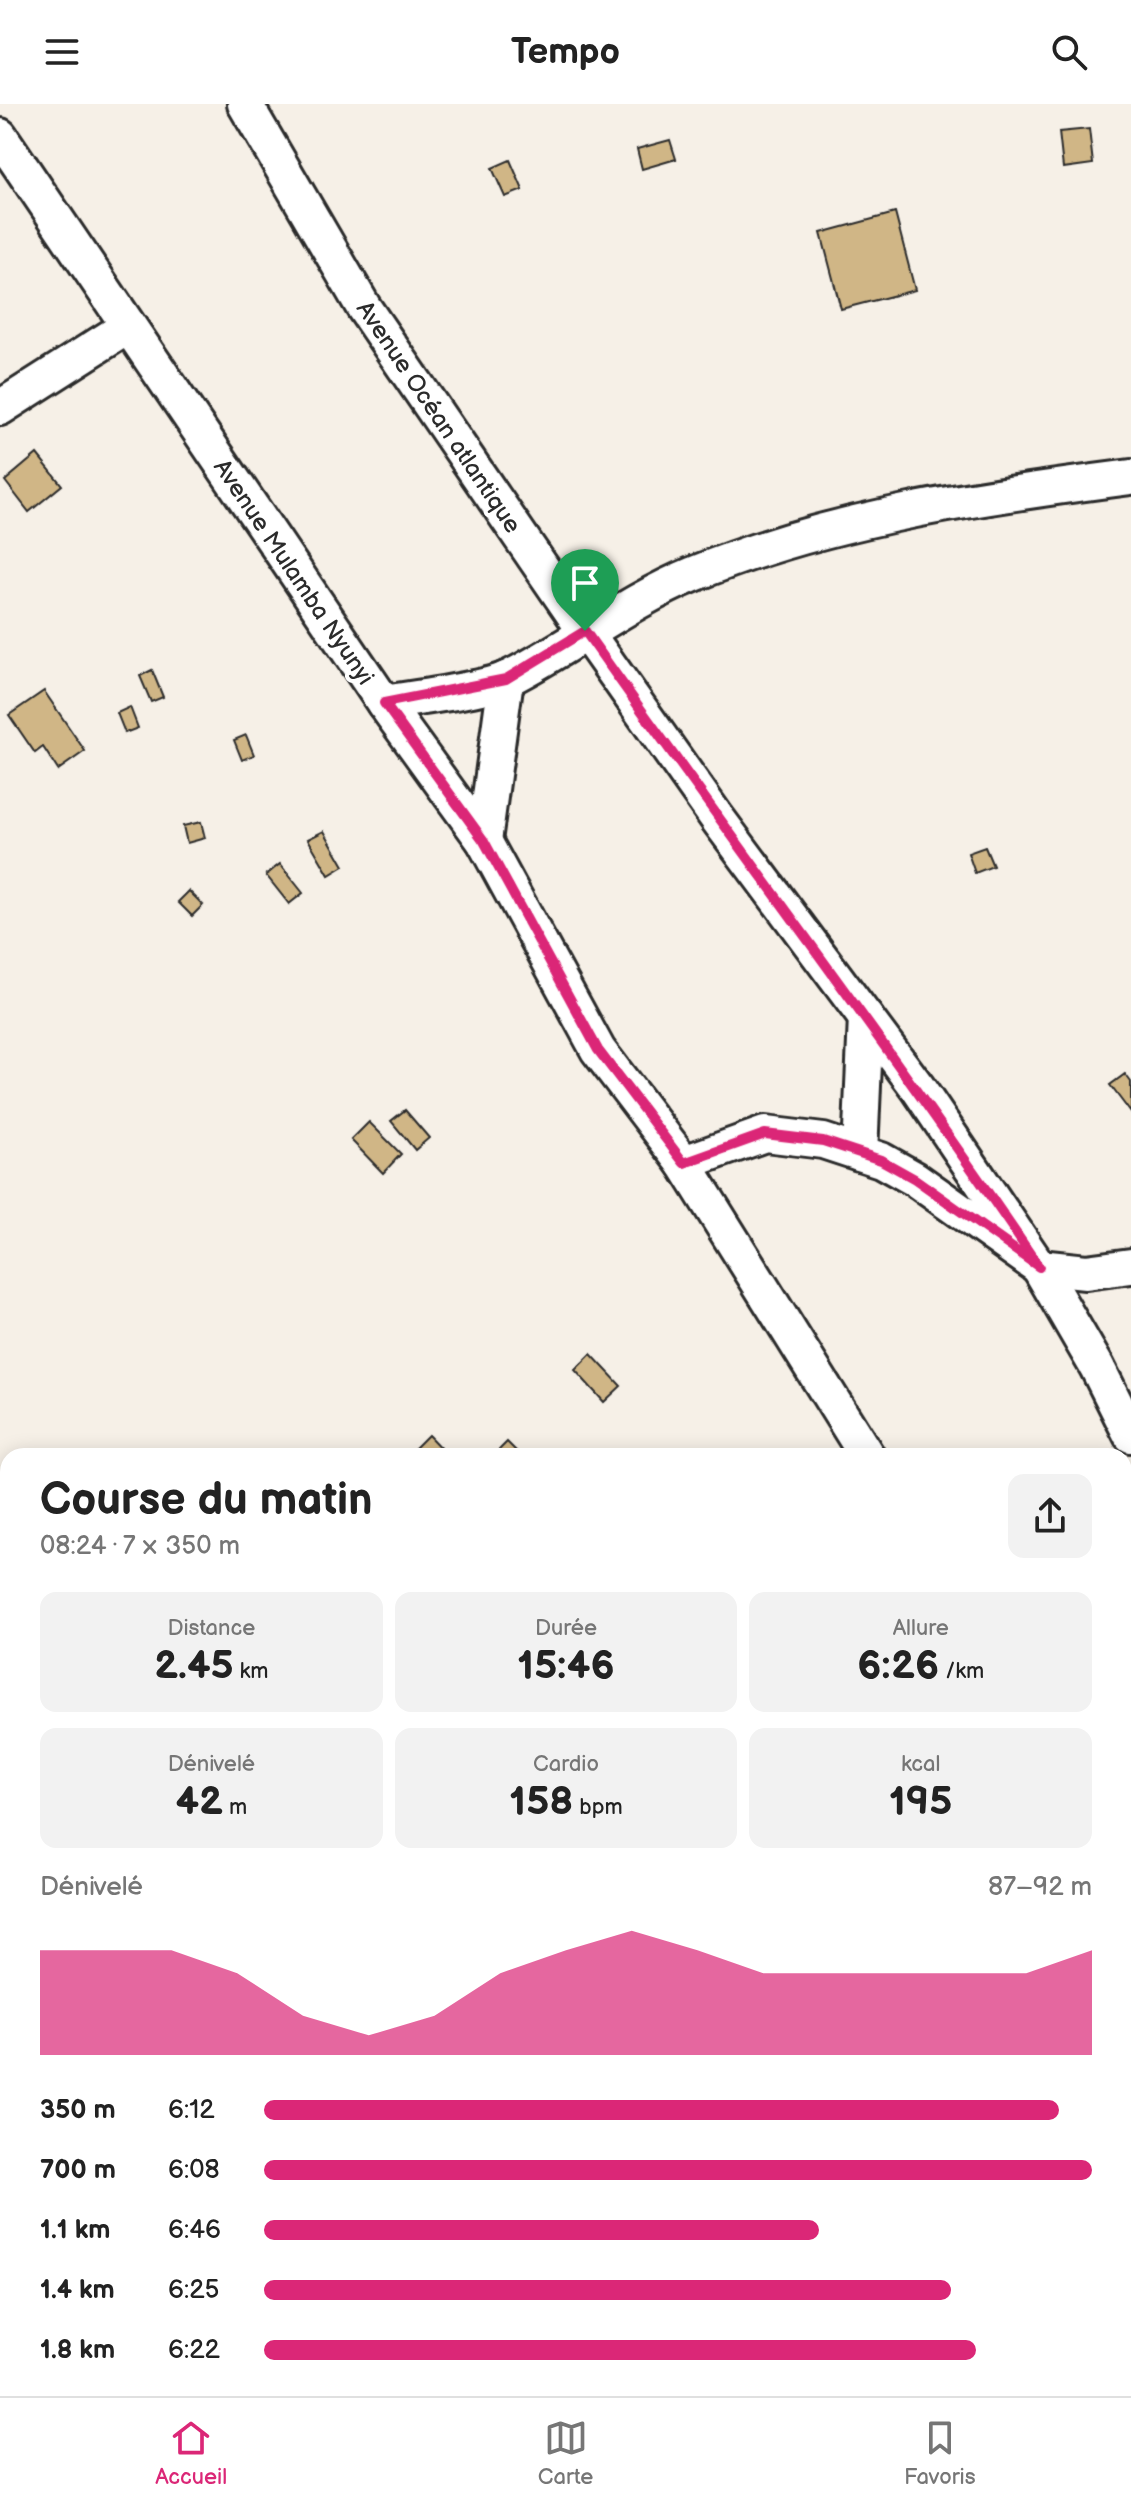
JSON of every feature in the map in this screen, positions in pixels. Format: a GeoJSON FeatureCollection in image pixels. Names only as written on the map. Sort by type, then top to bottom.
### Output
{"type":"FeatureCollection","features":[{"type":"Feature","properties":{"kind":"street","name":"Avenue Océan atlantique"},"geometry":{"type":"LineString","coordinates":[[245,104],[364,308],[585,631],[717,818],[866,1018],[1039,1267],[1097,1367],[1131,1435]]}},
{"type":"Feature","properties":{"kind":"street","name":"Avenue Mulamba Nyunyi"},"geometry":{"type":"LineString","coordinates":[[0,136],[384,703],[484,841],[598,1050],[684,1163],[862,1448]]}},
{"type":"Feature","properties":{"kind":"street"},"geometry":{"type":"LineString","coordinates":[[0,408],[127,327]]}},
{"type":"Feature","properties":{"kind":"street"},"geometry":{"type":"LineString","coordinates":[[384,703],[506,679],[585,631],[692,575],[785,541],[948,503],[1131,477]]}},
{"type":"Feature","properties":{"kind":"street"},"geometry":{"type":"LineString","coordinates":[[484,841],[506,679]]}},
{"type":"Feature","properties":{"kind":"street"},"geometry":{"type":"LineString","coordinates":[[860,1153],[866,1018]]}},
{"type":"Feature","properties":{"kind":"street"},"geometry":{"type":"LineString","coordinates":[[684,1163],[765,1134],[823,1141],[860,1153],[915,1179],[1039,1267],[1086,1272],[1131,1266]]}},
{"type":"Feature","properties":{"kind":"building"},"geometry":{"type":"Polygon","coordinates":[[[1089,129],[1093,164],[1063,168],[1059,132],[1089,129]]]}},
{"type":"Feature","properties":{"kind":"building"},"geometry":{"type":"Polygon","coordinates":[[[670,140],[676,159],[642,169],[637,149],[670,140]]]}},
{"type":"Feature","properties":{"kind":"building"},"geometry":{"type":"Polygon","coordinates":[[[510,160],[523,190],[505,197],[492,168],[510,160]]]}},
{"type":"Feature","properties":{"kind":"building"},"geometry":{"type":"Polygon","coordinates":[[[895,213],[915,290],[841,309],[821,233],[895,213]]]}},
{"type":"Feature","properties":{"kind":"building"},"geometry":{"type":"Polygon","coordinates":[[[37,454],[62,485],[29,512],[5,481],[37,454]]]}},
{"type":"Feature","properties":{"kind":"building"},"geometry":{"type":"Polygon","coordinates":[[[152,670],[163,697],[151,702],[140,676],[152,670]]]}},
{"type":"Feature","properties":{"kind":"building"},"geometry":{"type":"Polygon","coordinates":[[[44,691],[85,751],[58,770],[43,747],[35,753],[9,715],[44,691]]]}},
{"type":"Feature","properties":{"kind":"building"},"geometry":{"type":"Polygon","coordinates":[[[130,707],[138,728],[125,733],[117,713],[130,707]]]}},
{"type":"Feature","properties":{"kind":"building"},"geometry":{"type":"Polygon","coordinates":[[[246,735],[254,755],[242,760],[234,740],[246,735]]]}},
{"type":"Feature","properties":{"kind":"building"},"geometry":{"type":"Polygon","coordinates":[[[201,822],[205,838],[187,843],[183,826],[201,822]]]}},
{"type":"Feature","properties":{"kind":"building"},"geometry":{"type":"Polygon","coordinates":[[[324,831],[344,866],[329,875],[308,839],[324,831]]]}},
{"type":"Feature","properties":{"kind":"building"},"geometry":{"type":"Polygon","coordinates":[[[985,847],[993,866],[975,873],[968,853],[985,847]]]}},
{"type":"Feature","properties":{"kind":"building"},"geometry":{"type":"Polygon","coordinates":[[[280,864],[303,893],[289,904],[266,875],[280,864]]]}},
{"type":"Feature","properties":{"kind":"building"},"geometry":{"type":"Polygon","coordinates":[[[189,891],[203,905],[192,916],[178,902],[189,891]]]}},
{"type":"Feature","properties":{"kind":"building"},"geometry":{"type":"Polygon","coordinates":[[[1125,1074],[1131,1082],[1131,1113],[1110,1085],[1125,1074]]]}},
{"type":"Feature","properties":{"kind":"building"},"geometry":{"type":"Polygon","coordinates":[[[405,1110],[429,1138],[415,1150],[391,1121],[405,1110]]]}},
{"type":"Feature","properties":{"kind":"building"},"geometry":{"type":"Polygon","coordinates":[[[369,1122],[401,1154],[383,1173],[351,1140],[369,1122]]]}},
{"type":"Feature","properties":{"kind":"building"},"geometry":{"type":"Polygon","coordinates":[[[591,1354],[621,1386],[604,1402],[575,1370],[591,1354]]]}},
{"type":"Feature","properties":{"kind":"building"},"geometry":{"type":"Polygon","coordinates":[[[428,1435],[440,1448],[415,1448],[428,1435]]]}},
{"type":"Feature","properties":{"kind":"route"},"geometry":{"type":"LineString","coordinates":[[585,631],[717,818],[918,1088],[1039,1267],[915,1179],[881,1160],[823,1141],[765,1134],[684,1163],[598,1050],[484,841],[384,703],[506,679],[585,631]]}}]}
